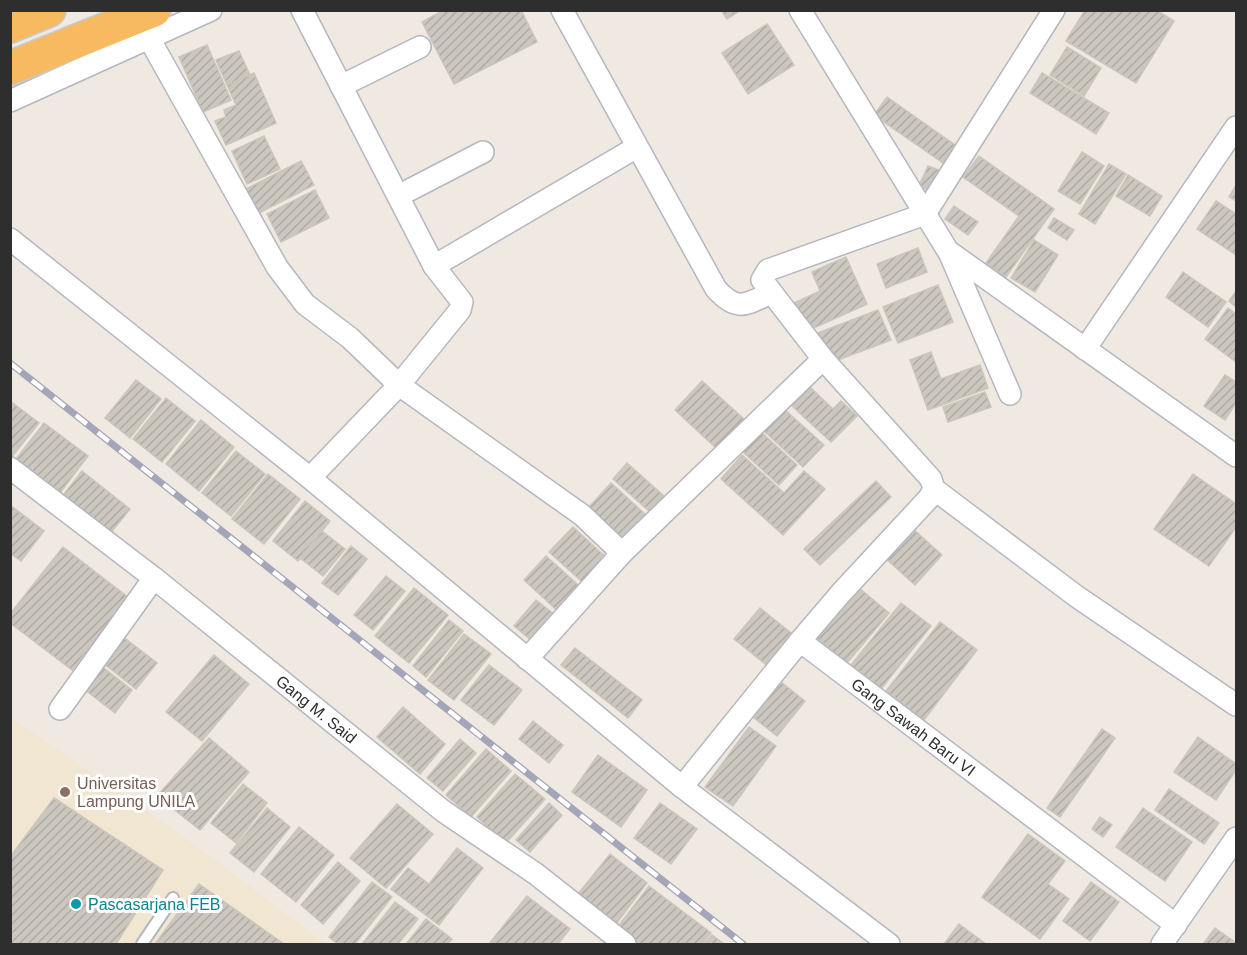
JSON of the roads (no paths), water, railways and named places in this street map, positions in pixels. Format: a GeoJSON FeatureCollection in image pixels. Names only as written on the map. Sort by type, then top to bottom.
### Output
{"type":"FeatureCollection","features":[{"type":"Feature","properties":{"kind":"highway"},"geometry":{"type":"LineString","coordinates":[[10,26],[49,10]]}},
{"type":"Feature","properties":{"kind":"highway"},"geometry":{"type":"LineString","coordinates":[[10,68],[152,25]]}},
{"type":"Feature","properties":{"kind":"street"},"geometry":{"type":"LineString","coordinates":[[10,101],[152,25],[211,10]]}},
{"type":"Feature","properties":{"kind":"street"},"geometry":{"type":"LineString","coordinates":[[302,10],[434,266],[462,302],[460,309],[399,385],[310,478]]}},
{"type":"Feature","properties":{"kind":"street"},"geometry":{"type":"LineString","coordinates":[[562,10],[716,289],[728,302],[736,305],[748,304],[771,293]]}},
{"type":"Feature","properties":{"kind":"street"},"geometry":{"type":"LineString","coordinates":[[1054,10],[925,214],[768,270],[762,280],[823,359],[931,478],[934,489],[1076,596],[1236,705]]}},
{"type":"Feature","properties":{"kind":"street"},"geometry":{"type":"LineString","coordinates":[[808,15],[948,251],[1010,394]]}},
{"type":"Feature","properties":{"kind":"street"},"geometry":{"type":"LineString","coordinates":[[152,25],[277,267],[305,304],[350,338],[399,385],[582,515],[622,553]]}},
{"type":"Feature","properties":{"kind":"street"},"geometry":{"type":"LineString","coordinates":[[341,86],[420,46]]}},
{"type":"Feature","properties":{"kind":"street"},"geometry":{"type":"LineString","coordinates":[[1085,349],[1236,128]]}},
{"type":"Feature","properties":{"kind":"street"},"geometry":{"type":"LineString","coordinates":[[434,266],[637,147]]}},
{"type":"Feature","properties":{"kind":"street"},"geometry":{"type":"LineString","coordinates":[[398,196],[483,152]]}},
{"type":"Feature","properties":{"kind":"street"},"geometry":{"type":"LineString","coordinates":[[10,239],[310,478],[682,787],[889,945]]}},
{"type":"Feature","properties":{"kind":"street"},"geometry":{"type":"LineString","coordinates":[[948,251],[1236,456]]}},
{"type":"Feature","properties":{"kind":"street"},"geometry":{"type":"LineString","coordinates":[[527,659],[622,553],[823,359]]}},
{"type":"Feature","properties":{"kind":"street","name":"Gang M. Said"},"geometry":{"type":"LineString","coordinates":[[10,468],[154,578],[443,811],[536,874],[625,945]]}},
{"type":"Feature","properties":{"kind":"street"},"geometry":{"type":"LineString","coordinates":[[682,787],[841,592],[929,498],[934,489]]}},
{"type":"Feature","properties":{"kind":"street"},"geometry":{"type":"LineString","coordinates":[[60,709],[154,578]]}},
{"type":"Feature","properties":{"kind":"street","name":"Gang Sawah Baru VI"},"geometry":{"type":"LineString","coordinates":[[800,641],[1176,925]]}},
{"type":"Feature","properties":{"kind":"street"},"geometry":{"type":"LineString","coordinates":[[1162,945],[1236,838]]}},
{"type":"Feature","properties":{"kind":"lane"},"geometry":{"type":"LineString","coordinates":[[142,945],[173,898]]}},
{"type":"Feature","properties":{"kind":"railway"},"geometry":{"type":"LineString","coordinates":[[10,363],[743,944]]}},
{"type":"Feature","properties":{"kind":"place","name":"Universitas Lampung UNILA"},"geometry":{"type":"Point","coordinates":[65,792]}},
{"type":"Feature","properties":{"kind":"place","name":"Pascasarjana FEB"},"geometry":{"type":"Point","coordinates":[76,904]}}]}
